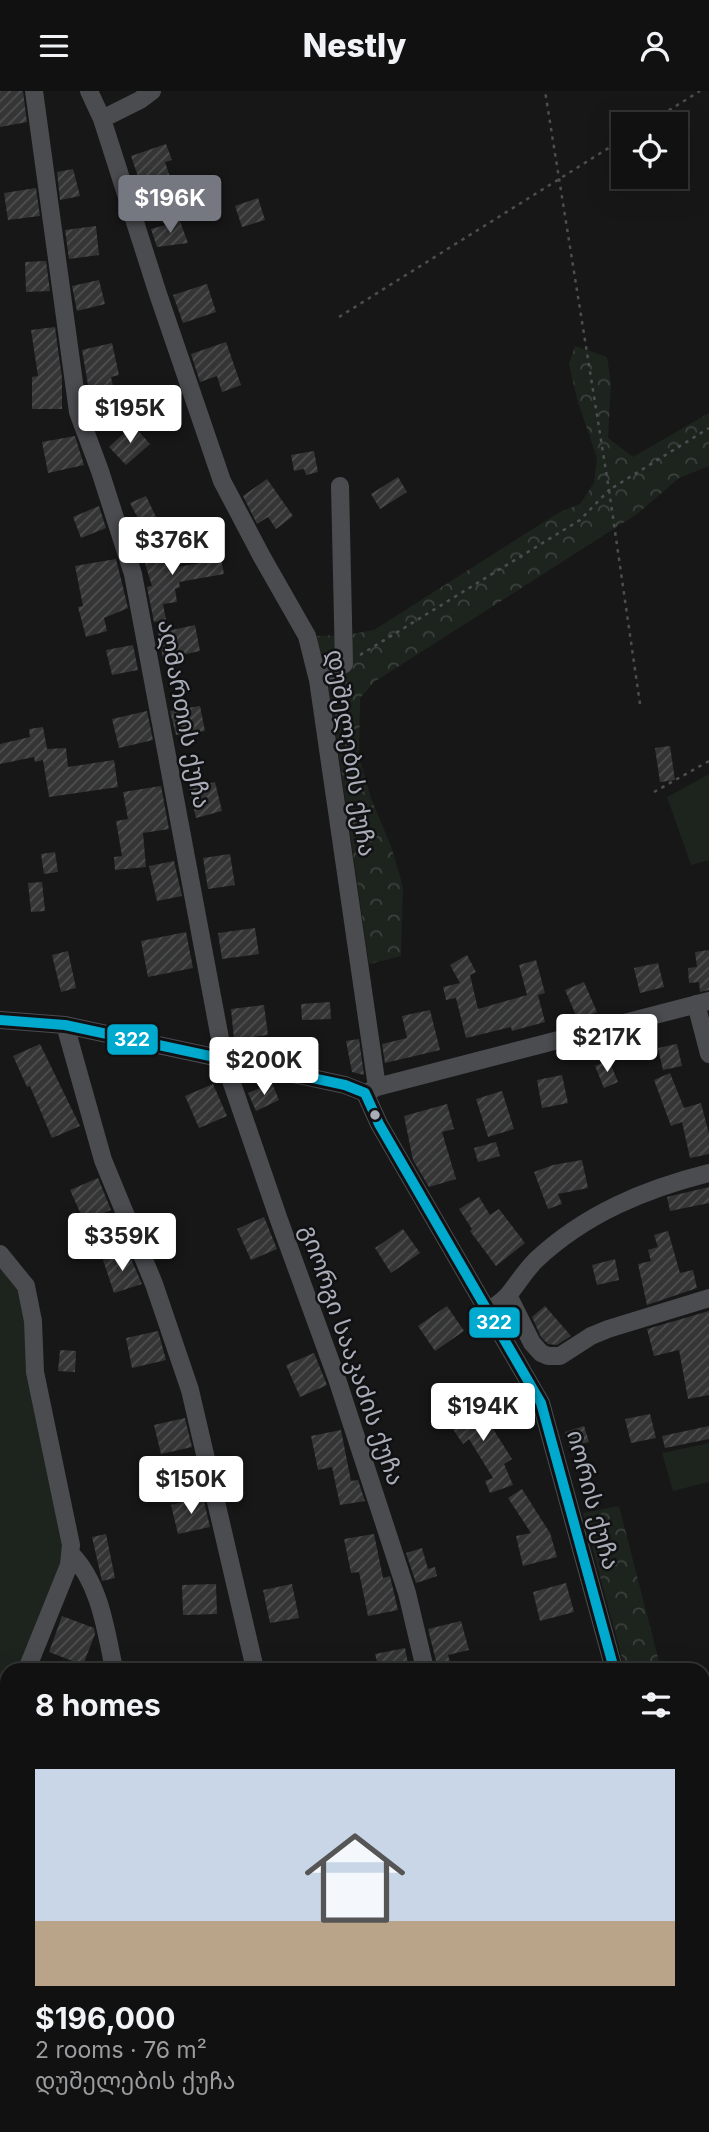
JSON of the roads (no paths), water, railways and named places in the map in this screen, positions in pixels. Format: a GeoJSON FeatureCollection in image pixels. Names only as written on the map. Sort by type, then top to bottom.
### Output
{"type":"FeatureCollection","features":[{"type":"Feature","properties":{"kind":"street","name":"აღმართის ქუჩა"},"geometry":{"type":"LineString","coordinates":[[34,91],[78,412],[133,574],[224,1060]]}},
{"type":"Feature","properties":{"kind":"street","name":"დუშელების ქუჩა"},"geometry":{"type":"LineString","coordinates":[[89,91],[102,118],[222,481],[307,636],[318,680],[371,1090]]}},
{"type":"Feature","properties":{"kind":"street"},"geometry":{"type":"LineString","coordinates":[[102,118],[140,100],[152,91]]}},
{"type":"Feature","properties":{"kind":"street"},"geometry":{"type":"LineString","coordinates":[[318,680],[344,664],[340,486]]}},
{"type":"Feature","properties":{"kind":"street"},"geometry":{"type":"LineString","coordinates":[[0,1020],[65,1025],[371,1090],[703,1003],[709,1055]]}},
{"type":"Feature","properties":{"kind":"street"},"geometry":{"type":"LineString","coordinates":[[65,1025],[103,1160],[154,1284],[190,1390],[254,1663]]}},
{"type":"Feature","properties":{"kind":"street","name":"გიორგი სააკაძის ქუჩა"},"geometry":{"type":"LineString","coordinates":[[224,1060],[341,1392],[407,1593],[424,1663]]}},
{"type":"Feature","properties":{"kind":"street","name":"იორის ქუჩა"},"geometry":{"type":"LineString","coordinates":[[371,1090],[379,1125],[541,1403],[612,1663]]}},
{"type":"Feature","properties":{"kind":"street"},"geometry":{"type":"LineString","coordinates":[[488,1312],[508,1295],[538,1259],[565,1236],[604,1211],[645,1191],[709,1173]]}},
{"type":"Feature","properties":{"kind":"street"},"geometry":{"type":"LineString","coordinates":[[0,1254],[26,1286],[33,1321],[35,1372],[69,1531],[71,1554],[29,1663]]}},
{"type":"Feature","properties":{"kind":"street"},"geometry":{"type":"LineString","coordinates":[[508,1295],[532,1343],[548,1356],[560,1356],[591,1336],[608,1329],[709,1298]]}},
{"type":"Feature","properties":{"kind":"street"},"geometry":{"type":"LineString","coordinates":[[71,1554],[81,1564],[105,1625],[113,1663]]}}]}
